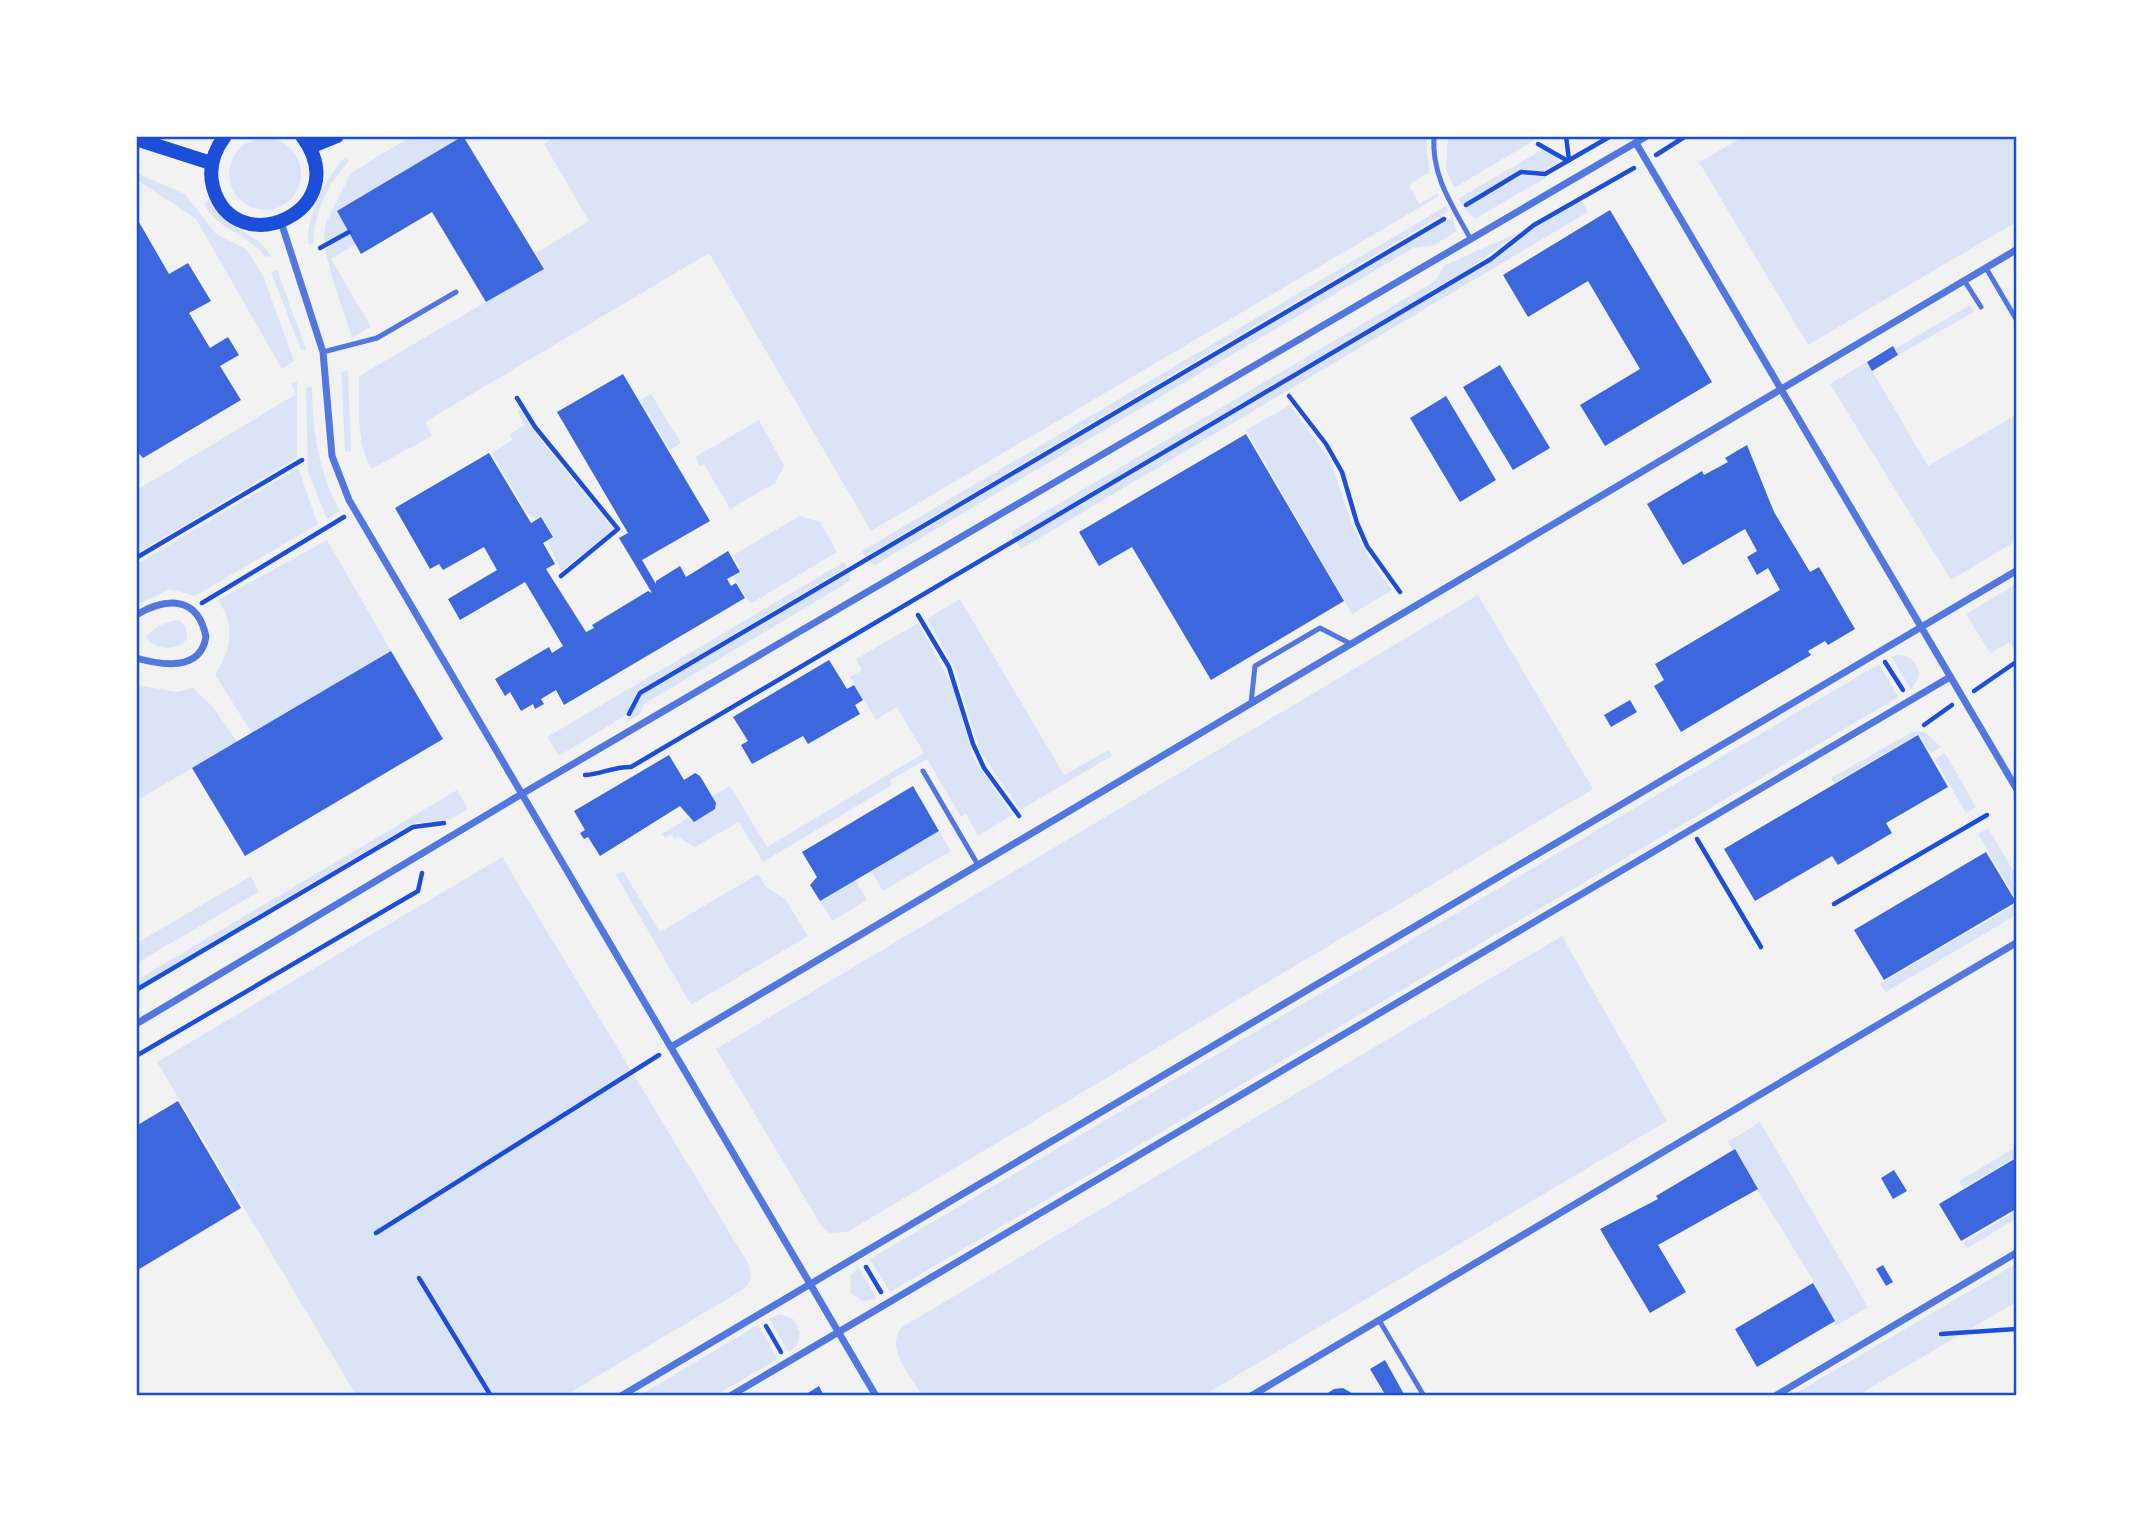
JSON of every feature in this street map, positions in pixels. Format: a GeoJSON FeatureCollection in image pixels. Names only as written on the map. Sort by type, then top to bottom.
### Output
{"type":"FeatureCollection","features":[{"type":"Feature","properties":{"kind":"main road"},"geometry":{"type":"LineString","coordinates":[[225,136],[211,163],[215,194],[235,217],[250,224],[281,222],[300,210],[313,192],[315,162],[306,142],[337,136]]}},
{"type":"Feature","properties":{"kind":"main road"},"geometry":{"type":"LineString","coordinates":[[136,139],[211,163]]}},
{"type":"Feature","properties":{"kind":"street"},"geometry":{"type":"LineString","coordinates":[[136,1024],[520,795],[1647,136]]}},
{"type":"Feature","properties":{"kind":"street"},"geometry":{"type":"LineString","coordinates":[[1636,143],[2017,788]]}},
{"type":"Feature","properties":{"kind":"street"},"geometry":{"type":"LineString","coordinates":[[281,222],[323,352],[329,433],[339,479],[520,795],[876,1395]]}},
{"type":"Feature","properties":{"kind":"street"},"geometry":{"type":"LineString","coordinates":[[671,1047],[2017,250]]}},
{"type":"Feature","properties":{"kind":"street"},"geometry":{"type":"LineString","coordinates":[[621,1395],[2017,572]]}},
{"type":"Feature","properties":{"kind":"street"},"geometry":{"type":"LineString","coordinates":[[136,615],[166,602],[181,604],[192,609],[201,620],[206,637],[198,654],[178,665],[162,665],[136,658]]}},
{"type":"Feature","properties":{"kind":"street"},"geometry":{"type":"LineString","coordinates":[[730,1395],[1950,677]]}},
{"type":"Feature","properties":{"kind":"street"},"geometry":{"type":"LineString","coordinates":[[1251,1395],[2017,943]]}},
{"type":"Feature","properties":{"kind":"street"},"geometry":{"type":"LineString","coordinates":[[1775,1395],[2017,1253]]}},
{"type":"Feature","properties":{"kind":"lane"},"geometry":{"type":"LineString","coordinates":[[1434,136],[1435,163],[1440,183],[1471,237]]}},
{"type":"Feature","properties":{"kind":"lane"},"geometry":{"type":"LineString","coordinates":[[1986,268],[2017,319]]}},
{"type":"Feature","properties":{"kind":"lane"},"geometry":{"type":"LineString","coordinates":[[1964,280],[1981,307]]}},
{"type":"Feature","properties":{"kind":"lane"},"geometry":{"type":"LineString","coordinates":[[323,352],[377,338],[456,292]]}},
{"type":"Feature","properties":{"kind":"lane"},"geometry":{"type":"LineString","coordinates":[[1251,703],[1255,666],[1276,653],[1320,628],[1351,644]]}},
{"type":"Feature","properties":{"kind":"lane"},"geometry":{"type":"LineString","coordinates":[[923,771],[978,865]]}},
{"type":"Feature","properties":{"kind":"lane"},"geometry":{"type":"LineString","coordinates":[[1379,1320],[1423,1395]]}},
{"type":"Feature","properties":{"kind":"path"},"geometry":{"type":"LineString","coordinates":[[1566,136],[1569,161]]}},
{"type":"Feature","properties":{"kind":"path"},"geometry":{"type":"LineString","coordinates":[[620,722],[628,716],[640,693],[1521,173],[1545,174],[1611,136]]}},
{"type":"Feature","properties":{"kind":"path"},"geometry":{"type":"LineString","coordinates":[[1538,144],[1569,161]]}},
{"type":"Feature","properties":{"kind":"path"},"geometry":{"type":"LineString","coordinates":[[631,767],[1491,259],[1534,225],[1589,195]]}},
{"type":"Feature","properties":{"kind":"path"},"geometry":{"type":"LineString","coordinates":[[320,248],[349,232]]}},
{"type":"Feature","properties":{"kind":"path"},"geometry":{"type":"LineString","coordinates":[[1289,396],[1326,444],[1342,472],[1357,523],[1367,546],[1400,592]]}},
{"type":"Feature","properties":{"kind":"path"},"geometry":{"type":"LineString","coordinates":[[517,398],[535,427],[618,529],[561,576]]}},
{"type":"Feature","properties":{"kind":"path"},"geometry":{"type":"LineString","coordinates":[[136,558],[302,460]]}},
{"type":"Feature","properties":{"kind":"path"},"geometry":{"type":"LineString","coordinates":[[202,602],[344,517]]}},
{"type":"Feature","properties":{"kind":"path"},"geometry":{"type":"LineString","coordinates":[[918,615],[949,667],[973,744],[984,768],[1019,817]]}},
{"type":"Feature","properties":{"kind":"path"},"geometry":{"type":"LineString","coordinates":[[1885,661],[1905,693]]}},
{"type":"Feature","properties":{"kind":"path"},"geometry":{"type":"LineString","coordinates":[[1924,724],[2017,662]]}},
{"type":"Feature","properties":{"kind":"path"},"geometry":{"type":"LineString","coordinates":[[1834,904],[1987,815]]}},
{"type":"Feature","properties":{"kind":"path"},"geometry":{"type":"LineString","coordinates":[[136,990],[413,827],[451,822]]}},
{"type":"Feature","properties":{"kind":"path"},"geometry":{"type":"LineString","coordinates":[[1691,830],[1761,947]]}},
{"type":"Feature","properties":{"kind":"path"},"geometry":{"type":"LineString","coordinates":[[136,1056],[418,891]]}},
{"type":"Feature","properties":{"kind":"path"},"geometry":{"type":"LineString","coordinates":[[376,1233],[671,1047]]}},
{"type":"Feature","properties":{"kind":"path"},"geometry":{"type":"LineString","coordinates":[[864,1263],[884,1296]]}},
{"type":"Feature","properties":{"kind":"path"},"geometry":{"type":"LineString","coordinates":[[419,1278],[491,1395]]}},
{"type":"Feature","properties":{"kind":"path"},"geometry":{"type":"LineString","coordinates":[[763,1322],[783,1356]]}},
{"type":"Feature","properties":{"kind":"path"},"geometry":{"type":"LineString","coordinates":[[1941,1334],[2017,1329]]}},
{"type":"Feature","properties":{"kind":"shaded area"},"geometry":{"type":"Polygon","coordinates":[[[1448,136],[1540,137],[1454,188],[1446,169],[1448,136]]]}},
{"type":"Feature","properties":{"kind":"shaded area"},"geometry":{"type":"Polygon","coordinates":[[[410,137],[463,137],[356,244],[331,259],[371,327],[352,338],[329,264],[324,235],[326,223],[351,173],[410,137]]]}},
{"type":"Feature","properties":{"kind":"shaded area"},"geometry":{"type":"Polygon","coordinates":[[[553,137],[1426,137],[1429,173],[1412,182],[1410,187],[1419,204],[1438,193],[1439,196],[871,531],[709,253],[425,422],[432,436],[371,469],[361,436],[359,376],[544,268],[536,253],[589,221],[544,144],[553,137]]]}},
{"type":"Feature","properties":{"kind":"shaded area"},"geometry":{"type":"Polygon","coordinates":[[[1743,137],[2016,137],[2016,222],[1808,345],[1699,162],[1743,137]]]}},
{"type":"Feature","properties":{"kind":"shaded area"},"geometry":{"type":"Polygon","coordinates":[[[265,138],[285,144],[295,154],[301,174],[295,194],[285,204],[265,210],[245,204],[235,194],[229,174],[235,154],[245,144],[265,138]]]}},
{"type":"Feature","properties":{"kind":"shaded area"},"geometry":{"type":"Polygon","coordinates":[[[1543,149],[1556,156],[1559,162],[1544,171],[1521,170],[1462,205],[1458,199],[1543,149]]]}},
{"type":"Feature","properties":{"kind":"shaded area"},"geometry":{"type":"Polygon","coordinates":[[[346,157],[349,162],[329,188],[316,222],[314,243],[309,245],[310,223],[318,198],[346,157]]]}},
{"type":"Feature","properties":{"kind":"shaded area"},"geometry":{"type":"Polygon","coordinates":[[[136,173],[185,194],[216,234],[246,249],[263,276],[294,361],[282,369],[196,219],[137,180],[136,173]]]}},
{"type":"Feature","properties":{"kind":"shaded area"},"geometry":{"type":"Polygon","coordinates":[[[1522,175],[1547,177],[1475,219],[1465,209],[1522,175]]]}},
{"type":"Feature","properties":{"kind":"shaded area"},"geometry":{"type":"Polygon","coordinates":[[[209,200],[222,217],[257,240],[271,256],[265,257],[251,242],[217,220],[204,203],[209,200]]]}},
{"type":"Feature","properties":{"kind":"shaded area"},"geometry":{"type":"Polygon","coordinates":[[[1582,201],[1588,212],[1021,549],[1016,542],[1496,259],[1533,228],[1582,201]]]}},
{"type":"Feature","properties":{"kind":"shaded area"},"geometry":{"type":"Polygon","coordinates":[[[1446,206],[1449,211],[865,557],[862,551],[1446,206]]]}},
{"type":"Feature","properties":{"kind":"shaded area"},"geometry":{"type":"Polygon","coordinates":[[[1452,217],[1457,231],[1434,245],[1413,248],[875,565],[868,561],[1452,217]]]}},
{"type":"Feature","properties":{"kind":"shaded area"},"geometry":{"type":"Polygon","coordinates":[[[1522,231],[1463,273],[1014,538],[1011,532],[1435,281],[1445,265],[1522,231]]]}},
{"type":"Feature","properties":{"kind":"shaded area"},"geometry":{"type":"Polygon","coordinates":[[[277,270],[306,349],[301,350],[271,272],[277,270]]]}},
{"type":"Feature","properties":{"kind":"shaded area"},"geometry":{"type":"Polygon","coordinates":[[[1970,305],[1974,312],[1898,355],[1895,349],[1970,305]]]}},
{"type":"Feature","properties":{"kind":"shaded area"},"geometry":{"type":"Polygon","coordinates":[[[1867,362],[1928,466],[2016,415],[2016,541],[1951,580],[1830,384],[1867,362]]]}},
{"type":"Feature","properties":{"kind":"shaded area"},"geometry":{"type":"Polygon","coordinates":[[[348,371],[351,452],[345,451],[341,372],[348,371]]]}},
{"type":"Feature","properties":{"kind":"shaded area"},"geometry":{"type":"Polygon","coordinates":[[[297,381],[297,458],[137,553],[137,490],[296,394],[291,384],[297,381]]]}},
{"type":"Feature","properties":{"kind":"shaded area"},"geometry":{"type":"Polygon","coordinates":[[[312,387],[318,451],[326,481],[340,511],[327,519],[308,471],[306,388],[312,387]]]}},
{"type":"Feature","properties":{"kind":"shaded area"},"geometry":{"type":"Polygon","coordinates":[[[651,394],[681,443],[670,450],[640,400],[651,394]]]}},
{"type":"Feature","properties":{"kind":"shaded area"},"geometry":{"type":"Polygon","coordinates":[[[1290,405],[1331,462],[1352,525],[1368,556],[1392,590],[1352,614],[1246,430],[1290,405]]]}},
{"type":"Feature","properties":{"kind":"shaded area"},"geometry":{"type":"Polygon","coordinates":[[[521,409],[536,434],[614,530],[561,571],[548,541],[554,537],[542,516],[535,519],[528,514],[492,453],[513,440],[510,434],[525,425],[517,411],[521,409]]]}},
{"type":"Feature","properties":{"kind":"shaded area"},"geometry":{"type":"Polygon","coordinates":[[[759,420],[784,466],[775,483],[730,509],[704,464],[700,466],[695,457],[759,420]]]}},
{"type":"Feature","properties":{"kind":"shaded area"},"geometry":{"type":"Polygon","coordinates":[[[298,468],[318,524],[195,596],[170,589],[137,605],[137,564],[298,468]]]}},
{"type":"Feature","properties":{"kind":"shaded area"},"geometry":{"type":"Polygon","coordinates":[[[800,516],[820,522],[837,552],[750,604],[734,577],[742,572],[733,555],[800,516]]]}},
{"type":"Feature","properties":{"kind":"shaded area"},"geometry":{"type":"Polygon","coordinates":[[[327,540],[391,651],[252,733],[215,675],[225,656],[229,638],[227,619],[218,600],[327,540]]]}},
{"type":"Feature","properties":{"kind":"shaded area"},"geometry":{"type":"Polygon","coordinates":[[[844,562],[847,567],[639,691],[626,715],[559,756],[547,737],[844,562]]]}},
{"type":"Feature","properties":{"kind":"shaded area"},"geometry":{"type":"Polygon","coordinates":[[[849,572],[850,581],[644,704],[640,714],[626,722],[642,694],[849,572]]]}},
{"type":"Feature","properties":{"kind":"shaded area"},"geometry":{"type":"Polygon","coordinates":[[[2016,584],[2016,653],[2010,642],[1990,653],[1966,614],[2016,584]]]}},
{"type":"Feature","properties":{"kind":"shaded area"},"geometry":{"type":"Polygon","coordinates":[[[1478,595],[1593,789],[847,1232],[830,1233],[822,1227],[716,1049],[1478,595]]]}},
{"type":"Feature","properties":{"kind":"shaded area"},"geometry":{"type":"Polygon","coordinates":[[[960,599],[1064,775],[1109,750],[1112,756],[1020,810],[980,751],[955,669],[927,619],[960,599]]]}},
{"type":"Feature","properties":{"kind":"shaded area"},"geometry":{"type":"Polygon","coordinates":[[[179,620],[186,628],[187,639],[178,646],[161,647],[146,638],[161,625],[179,620]]]}},
{"type":"Feature","properties":{"kind":"shaded area"},"geometry":{"type":"Polygon","coordinates":[[[918,623],[954,689],[973,757],[1012,815],[978,836],[966,814],[961,817],[927,759],[890,780],[892,785],[763,862],[739,822],[695,847],[678,837],[674,839],[671,834],[665,838],[662,834],[688,818],[694,822],[715,809],[712,796],[730,786],[767,847],[924,753],[897,707],[876,720],[850,677],[862,670],[856,659],[918,623]]]}},
{"type":"Feature","properties":{"kind":"shaded area"},"geometry":{"type":"Polygon","coordinates":[[[1897,655],[1910,658],[1917,667],[1918,678],[1911,689],[1891,657],[1897,655]]]}},
{"type":"Feature","properties":{"kind":"shaded area"},"geometry":{"type":"Polygon","coordinates":[[[1879,664],[1898,697],[890,1292],[870,1259],[1879,664]]]}},
{"type":"Feature","properties":{"kind":"shaded area"},"geometry":{"type":"Polygon","coordinates":[[[137,685],[177,692],[193,688],[213,707],[237,742],[137,800],[137,685]]]}},
{"type":"Feature","properties":{"kind":"shaded area"},"geometry":{"type":"Polygon","coordinates":[[[1912,732],[1925,732],[1941,747],[1931,753],[1918,734],[1834,783],[1831,778],[1912,732]]]}},
{"type":"Feature","properties":{"kind":"shaded area"},"geometry":{"type":"Polygon","coordinates":[[[1945,753],[1976,807],[1966,813],[1935,759],[1945,753]]]}},
{"type":"Feature","properties":{"kind":"shaded area"},"geometry":{"type":"Polygon","coordinates":[[[457,790],[468,809],[451,819],[412,824],[137,987],[137,980],[457,790]]]}},
{"type":"Feature","properties":{"kind":"shaded area"},"geometry":{"type":"Polygon","coordinates":[[[1988,828],[2016,875],[2016,899],[1978,834],[1988,828]]]}},
{"type":"Feature","properties":{"kind":"shaded area"},"geometry":{"type":"Polygon","coordinates":[[[939,831],[951,851],[883,891],[871,871],[939,831]]]}},
{"type":"Feature","properties":{"kind":"shaded area"},"geometry":{"type":"Polygon","coordinates":[[[502,857],[749,1265],[751,1279],[744,1289],[566,1395],[356,1395],[157,1062],[502,857]]]}},
{"type":"Feature","properties":{"kind":"shaded area"},"geometry":{"type":"Polygon","coordinates":[[[623,871],[660,932],[758,874],[767,888],[785,899],[808,936],[691,1005],[616,875],[623,871]]]}},
{"type":"Feature","properties":{"kind":"shaded area"},"geometry":{"type":"Polygon","coordinates":[[[251,876],[258,892],[137,963],[137,943],[251,876]]]}},
{"type":"Feature","properties":{"kind":"shaded area"},"geometry":{"type":"Polygon","coordinates":[[[855,880],[867,900],[832,921],[820,901],[855,880]]]}},
{"type":"Feature","properties":{"kind":"shaded area"},"geometry":{"type":"Polygon","coordinates":[[[2016,904],[2016,915],[1886,992],[1880,984],[2016,904]]]}},
{"type":"Feature","properties":{"kind":"shaded area"},"geometry":{"type":"Polygon","coordinates":[[[1562,936],[1667,1121],[1204,1395],[922,1395],[898,1353],[897,1335],[902,1327],[1562,936]]]}},
{"type":"Feature","properties":{"kind":"shaded area"},"geometry":{"type":"Polygon","coordinates":[[[1760,1122],[1868,1307],[1836,1326],[1813,1280],[1728,1142],[1760,1122]]]}},
{"type":"Feature","properties":{"kind":"shaded area"},"geometry":{"type":"Polygon","coordinates":[[[2016,1147],[2016,1157],[1963,1188],[1959,1181],[2016,1147]]]}},
{"type":"Feature","properties":{"kind":"shaded area"},"geometry":{"type":"Polygon","coordinates":[[[2016,1211],[2016,1219],[1967,1248],[1963,1243],[2016,1211]]]}},
{"type":"Feature","properties":{"kind":"shaded area"},"geometry":{"type":"Polygon","coordinates":[[[2016,1264],[2016,1302],[1858,1395],[1791,1396],[2016,1264]]]}},
{"type":"Feature","properties":{"kind":"shaded area"},"geometry":{"type":"Polygon","coordinates":[[[858,1267],[877,1299],[862,1301],[851,1293],[850,1277],[858,1267]]]}},
{"type":"Feature","properties":{"kind":"shaded area"},"geometry":{"type":"Polygon","coordinates":[[[780,1314],[793,1319],[800,1332],[797,1345],[789,1352],[769,1319],[780,1314]]]}},
{"type":"Feature","properties":{"kind":"shaded area"},"geometry":{"type":"Polygon","coordinates":[[[758,1325],[778,1359],[716,1395],[640,1395],[758,1325]]]}},
{"type":"Feature","properties":{"kind":"building"},"geometry":{"type":"Polygon","coordinates":[[[463,136],[544,269],[486,302],[432,212],[361,254],[337,211],[463,136]]]}},
{"type":"Feature","properties":{"kind":"building"},"geometry":{"type":"Polygon","coordinates":[[[1610,210],[1712,382],[1605,446],[1580,405],[1640,369],[1588,281],[1528,317],[1503,275],[1610,210]]]}},
{"type":"Feature","properties":{"kind":"building"},"geometry":{"type":"Polygon","coordinates":[[[136,217],[169,274],[188,263],[211,301],[189,313],[210,348],[228,337],[239,355],[220,366],[241,400],[143,458],[136,450],[136,217]]]}},
{"type":"Feature","properties":{"kind":"building"},"geometry":{"type":"Polygon","coordinates":[[[1893,346],[1898,355],[1872,371],[1867,362],[1893,346]]]}},
{"type":"Feature","properties":{"kind":"building"},"geometry":{"type":"Polygon","coordinates":[[[1500,365],[1550,448],[1513,470],[1463,387],[1500,365]]]}},
{"type":"Feature","properties":{"kind":"building"},"geometry":{"type":"Polygon","coordinates":[[[623,374],[710,521],[642,560],[656,584],[656,581],[680,566],[686,577],[728,551],[740,572],[727,579],[731,586],[736,583],[745,598],[564,705],[556,690],[541,699],[544,704],[535,709],[533,704],[521,711],[510,692],[505,696],[495,679],[549,647],[552,653],[563,646],[525,582],[460,620],[448,599],[497,570],[484,547],[443,570],[439,564],[430,569],[395,508],[489,453],[531,523],[541,517],[553,537],[543,543],[555,564],[546,569],[586,632],[594,628],[592,625],[648,591],[652,593],[619,538],[628,533],[557,412],[623,374]]]}},
{"type":"Feature","properties":{"kind":"building"},"geometry":{"type":"Polygon","coordinates":[[[1446,396],[1496,480],[1460,502],[1410,418],[1446,396]]]}},
{"type":"Feature","properties":{"kind":"building"},"geometry":{"type":"Polygon","coordinates":[[[1246,434],[1344,601],[1211,680],[1132,547],[1099,566],[1079,532],[1246,434]]]}},
{"type":"Feature","properties":{"kind":"building"},"geometry":{"type":"Polygon","coordinates":[[[1747,445],[1774,512],[1810,572],[1819,567],[1855,629],[1828,645],[1825,641],[1808,651],[1811,655],[1681,732],[1654,686],[1664,680],[1655,664],[1780,590],[1768,568],[1757,575],[1747,557],[1757,551],[1745,529],[1683,565],[1647,504],[1702,471],[1704,475],[1728,462],[1725,458],[1747,445]]]}},
{"type":"Feature","properties":{"kind":"building"},"geometry":{"type":"Polygon","coordinates":[[[391,651],[443,739],[245,856],[192,768],[391,651]]]}},
{"type":"Feature","properties":{"kind":"building"},"geometry":{"type":"Polygon","coordinates":[[[829,660],[847,689],[854,685],[863,700],[855,705],[860,714],[808,744],[803,736],[752,764],[741,745],[748,741],[733,717],[829,660]]]}},
{"type":"Feature","properties":{"kind":"building"},"geometry":{"type":"Polygon","coordinates":[[[1630,700],[1637,712],[1611,727],[1604,715],[1630,700]]]}},
{"type":"Feature","properties":{"kind":"building"},"geometry":{"type":"Polygon","coordinates":[[[1918,735],[1948,787],[1886,823],[1892,833],[1838,865],[1832,856],[1755,901],[1724,849],[1918,735]]]}},
{"type":"Feature","properties":{"kind":"building"},"geometry":{"type":"Polygon","coordinates":[[[669,755],[684,780],[695,773],[700,776],[716,803],[715,809],[694,822],[680,806],[600,856],[588,837],[584,839],[580,833],[585,830],[574,811],[669,755]]]}},
{"type":"Feature","properties":{"kind":"building"},"geometry":{"type":"Polygon","coordinates":[[[913,786],[939,831],[820,901],[810,885],[817,877],[802,852],[913,786]]]}},
{"type":"Feature","properties":{"kind":"building"},"geometry":{"type":"Polygon","coordinates":[[[1986,852],[2016,902],[1884,980],[1854,930],[1986,852]]]}},
{"type":"Feature","properties":{"kind":"building"},"geometry":{"type":"Polygon","coordinates":[[[178,1101],[241,1208],[136,1271],[136,1126],[178,1101]]]}},
{"type":"Feature","properties":{"kind":"building"},"geometry":{"type":"Polygon","coordinates":[[[1735,1149],[1758,1189],[1658,1245],[1686,1292],[1650,1313],[1600,1229],[1658,1199],[1656,1196],[1735,1149]]]}},
{"type":"Feature","properties":{"kind":"building"},"geometry":{"type":"Polygon","coordinates":[[[2016,1158],[2016,1209],[1961,1241],[1939,1204],[2016,1158]]]}},
{"type":"Feature","properties":{"kind":"building"},"geometry":{"type":"Polygon","coordinates":[[[1894,1170],[1907,1191],[1893,1199],[1881,1178],[1894,1170]]]}},
{"type":"Feature","properties":{"kind":"building"},"geometry":{"type":"Polygon","coordinates":[[[1883,1265],[1893,1282],[1886,1286],[1876,1269],[1883,1265]]]}},
{"type":"Feature","properties":{"kind":"building"},"geometry":{"type":"Polygon","coordinates":[[[1813,1283],[1835,1321],[1757,1367],[1735,1329],[1813,1283]]]}},
{"type":"Feature","properties":{"kind":"building"},"geometry":{"type":"Polygon","coordinates":[[[1385,1360],[1405,1396],[1386,1396],[1370,1369],[1385,1360]]]}},
{"type":"Feature","properties":{"kind":"building"},"geometry":{"type":"Polygon","coordinates":[[[819,1386],[824,1396],[803,1396],[819,1386]]]}},
{"type":"Feature","properties":{"kind":"building"},"geometry":{"type":"Polygon","coordinates":[[[1343,1388],[1357,1396],[1323,1396],[1334,1389],[1343,1388]]]}}]}
